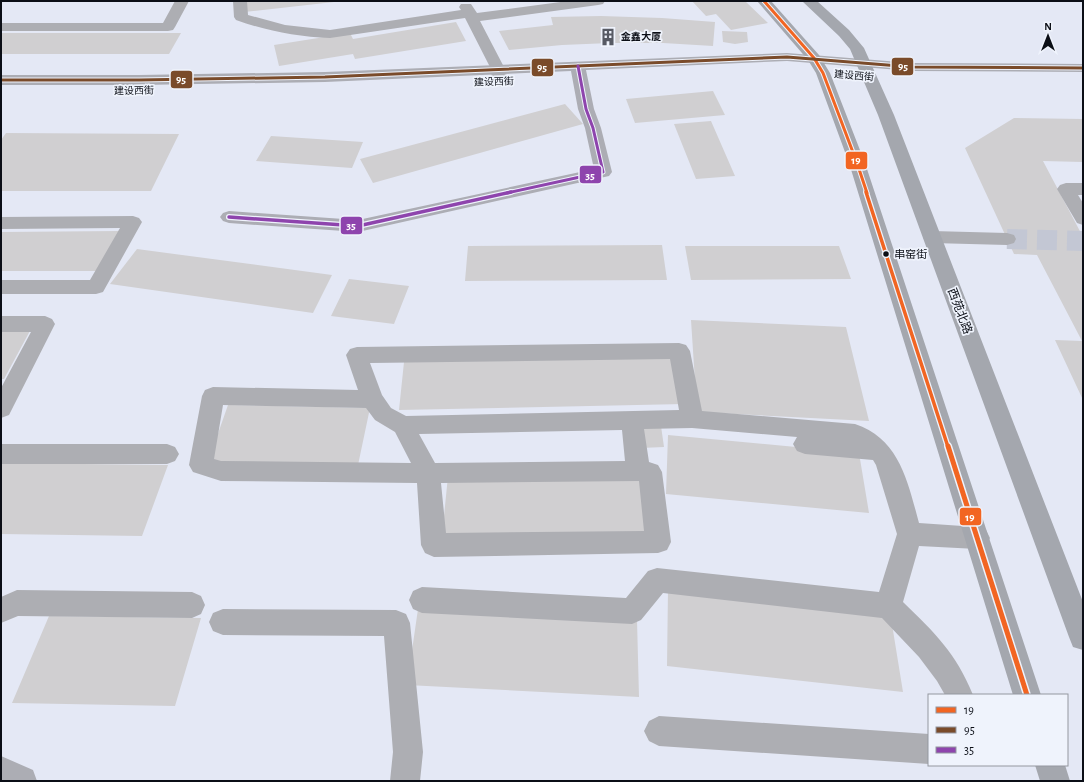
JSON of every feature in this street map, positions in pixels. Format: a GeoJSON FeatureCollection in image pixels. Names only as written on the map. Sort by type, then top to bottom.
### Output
{"type":"FeatureCollection","features":[{"type":"Feature","properties":{"kind":"main road"},"geometry":{"type":"LineString","coordinates":[[764,1],[815,68],[857,163],[1027,694]]}},
{"type":"Feature","properties":{"kind":"main road","name":"西苑北路"},"geometry":{"type":"LineString","coordinates":[[809,1],[857,48],[867,70],[886,115],[1083,638]]}},
{"type":"Feature","properties":{"kind":"main road","name":"建设西街"},"geometry":{"type":"LineString","coordinates":[[1,80],[139,80],[499,75],[579,72],[787,57],[815,68],[867,70],[912,67],[1083,68]]}},
{"type":"Feature","properties":{"kind":"main road","name":"建设西街"},"geometry":{"type":"LineString","coordinates":[[867,70],[914,80],[1083,81]]}},
{"type":"Feature","properties":{"kind":"main road"},"geometry":{"type":"LineString","coordinates":[[229,217],[358,226],[602,172],[593,128],[586,109],[579,72]]}},
{"type":"Feature","properties":{"kind":"main road","name":"建设西街"},"geometry":{"type":"LineString","coordinates":[[579,72],[776,72]]}},
{"type":"Feature","properties":{"kind":"main road","name":"建设西街"},"geometry":{"type":"LineString","coordinates":[[1,92],[387,86],[499,75]]}},
{"type":"Feature","properties":{"kind":"main road"},"geometry":{"type":"LineString","coordinates":[[1050,766],[1055,781]]}},
{"type":"Feature","properties":{"kind":"main road"},"geometry":{"type":"LineString","coordinates":[[1,771],[22,781]]}},
{"type":"Feature","properties":{"kind":"street"},"geometry":{"type":"LineString","coordinates":[[1,27],[168,27],[182,1]]}},
{"type":"Feature","properties":{"kind":"street"},"geometry":{"type":"LineString","coordinates":[[240,1],[241,16],[288,31],[330,34],[468,11],[598,1]]}},
{"type":"Feature","properties":{"kind":"street"},"geometry":{"type":"LineString","coordinates":[[468,11],[499,75]]}},
{"type":"Feature","properties":{"kind":"street"},"geometry":{"type":"LineString","coordinates":[[1083,189],[1066,189],[1083,218]]}},
{"type":"Feature","properties":{"kind":"street"},"geometry":{"type":"LineString","coordinates":[[1,223],[133,222],[96,287],[1,287]]}},
{"type":"Feature","properties":{"kind":"street"},"geometry":{"type":"LineString","coordinates":[[932,237],[1007,239]]}},
{"type":"Feature","properties":{"kind":"street"},"geometry":{"type":"LineString","coordinates":[[1,324],[45,324],[1,409]]}},
{"type":"Feature","properties":{"kind":"street"},"geometry":{"type":"LineString","coordinates":[[694,426],[679,351],[357,354],[372,399],[383,414],[403,425],[632,421],[694,426],[855,434],[870,441],[883,455],[890,470],[910,534],[888,606]]}},
{"type":"Feature","properties":{"kind":"street"},"geometry":{"type":"LineString","coordinates":[[372,399],[213,396],[201,465],[221,471],[428,473],[650,472],[658,542],[434,545],[428,473],[403,425]]}},
{"type":"Feature","properties":{"kind":"street"},"geometry":{"type":"LineString","coordinates":[[632,421],[638,471]]}},
{"type":"Feature","properties":{"kind":"street"},"geometry":{"type":"LineString","coordinates":[[1,454],[167,454]]}},
{"type":"Feature","properties":{"kind":"street"},"geometry":{"type":"LineString","coordinates":[[910,534],[977,538]]}},
{"type":"Feature","properties":{"kind":"street"},"geometry":{"type":"LineString","coordinates":[[422,600],[632,611],[657,580],[888,606],[930,649],[956,685],[959,694]]}},
{"type":"Feature","properties":{"kind":"street"},"geometry":{"type":"LineString","coordinates":[[1,610],[17,603],[192,606]]}},
{"type":"Feature","properties":{"kind":"street"},"geometry":{"type":"LineString","coordinates":[[223,622],[396,623],[408,752],[405,781]]}},
{"type":"Feature","properties":{"kind":"street"},"geometry":{"type":"LineString","coordinates":[[659,731],[928,750]]}},
{"type":"Feature","properties":{"kind":"building"},"geometry":{"type":"Polygon","coordinates":[[[244,1],[334,1],[334,2],[244,12],[244,1]]]}},
{"type":"Feature","properties":{"kind":"building"},"geometry":{"type":"Polygon","coordinates":[[[692,1],[745,1],[768,23],[731,30],[716,14],[706,16],[692,1]]]}},
{"type":"Feature","properties":{"kind":"building","name":"金鑫大厦"},"geometry":{"type":"Polygon","coordinates":[[[601,16],[662,18],[715,22],[713,46],[663,43],[610,43],[562,45],[509,50],[499,31],[553,25],[551,17],[601,16]]]}},
{"type":"Feature","properties":{"kind":"building"},"geometry":{"type":"Polygon","coordinates":[[[456,22],[466,41],[355,59],[353,54],[279,66],[274,45],[350,33],[353,39],[456,22]]]}},
{"type":"Feature","properties":{"kind":"building"},"geometry":{"type":"Polygon","coordinates":[[[722,31],[747,32],[748,42],[735,44],[723,42],[722,31]]]}},
{"type":"Feature","properties":{"kind":"building"},"geometry":{"type":"Polygon","coordinates":[[[1,33],[181,33],[169,54],[1,54],[1,33]]]}},
{"type":"Feature","properties":{"kind":"building"},"geometry":{"type":"Polygon","coordinates":[[[713,91],[725,115],[635,123],[626,99],[713,91]]]}},
{"type":"Feature","properties":{"kind":"building"},"geometry":{"type":"Polygon","coordinates":[[[565,104],[583,124],[373,183],[360,159],[565,104]]]}},
{"type":"Feature","properties":{"kind":"building"},"geometry":{"type":"Polygon","coordinates":[[[1014,118],[1083,119],[1083,162],[1043,161],[1083,237],[1083,400],[1055,340],[1082,341],[1037,255],[1014,254],[965,148],[1014,118]]]}},
{"type":"Feature","properties":{"kind":"building"},"geometry":{"type":"Polygon","coordinates":[[[711,121],[735,176],[696,179],[674,124],[711,121]]]}},
{"type":"Feature","properties":{"kind":"building"},"geometry":{"type":"Polygon","coordinates":[[[6,133],[179,134],[151,191],[1,191],[1,140],[6,133]]]}},
{"type":"Feature","properties":{"kind":"building"},"geometry":{"type":"Polygon","coordinates":[[[271,136],[363,142],[352,168],[256,161],[271,136]]]}},
{"type":"Feature","properties":{"kind":"building"},"geometry":{"type":"Polygon","coordinates":[[[119,231],[100,271],[1,271],[1,232],[119,231]]]}},
{"type":"Feature","properties":{"kind":"building"},"geometry":{"type":"Polygon","coordinates":[[[662,245],[667,280],[465,281],[468,246],[662,245]]]}},
{"type":"Feature","properties":{"kind":"building"},"geometry":{"type":"Polygon","coordinates":[[[685,246],[839,246],[851,279],[691,280],[685,246]]]}},
{"type":"Feature","properties":{"kind":"building"},"geometry":{"type":"Polygon","coordinates":[[[137,249],[332,275],[313,313],[110,284],[137,249]]]}},
{"type":"Feature","properties":{"kind":"building"},"geometry":{"type":"Polygon","coordinates":[[[349,279],[409,286],[394,324],[331,316],[349,279]]]}},
{"type":"Feature","properties":{"kind":"building"},"geometry":{"type":"Polygon","coordinates":[[[691,320],[846,327],[869,421],[697,412],[691,320]]]}},
{"type":"Feature","properties":{"kind":"building"},"geometry":{"type":"Polygon","coordinates":[[[31,329],[4,379],[1,379],[1,330],[31,329]]]}},
{"type":"Feature","properties":{"kind":"building"},"geometry":{"type":"Polygon","coordinates":[[[676,356],[684,404],[399,410],[404,362],[676,356]]]}},
{"type":"Feature","properties":{"kind":"building"},"geometry":{"type":"Polygon","coordinates":[[[228,405],[370,408],[358,465],[208,462],[228,405]]]}},
{"type":"Feature","properties":{"kind":"building"},"geometry":{"type":"Polygon","coordinates":[[[638,426],[661,426],[664,447],[641,448],[638,426]]]}},
{"type":"Feature","properties":{"kind":"building"},"geometry":{"type":"Polygon","coordinates":[[[668,435],[859,453],[869,513],[666,494],[668,435]]]}},
{"type":"Feature","properties":{"kind":"building"},"geometry":{"type":"Polygon","coordinates":[[[1,463],[168,465],[142,536],[1,534],[1,463]]]}},
{"type":"Feature","properties":{"kind":"building"},"geometry":{"type":"Polygon","coordinates":[[[448,476],[645,476],[651,536],[442,536],[448,476]]]}},
{"type":"Feature","properties":{"kind":"building"},"geometry":{"type":"Polygon","coordinates":[[[668,589],[890,612],[903,692],[667,666],[668,589]]]}},
{"type":"Feature","properties":{"kind":"building"},"geometry":{"type":"Polygon","coordinates":[[[418,609],[637,620],[639,697],[407,685],[418,609]]]}},
{"type":"Feature","properties":{"kind":"building"},"geometry":{"type":"Polygon","coordinates":[[[49,616],[201,618],[175,706],[12,703],[49,616]]]}},
{"type":"Feature","properties":{"kind":"tunnel"},"geometry":{"type":"LineString","coordinates":[[1007,239],[1083,241]]}},
{"type":"Feature","properties":{"kind":"transit line","name":"19"},"geometry":{"type":"LineString","coordinates":[[764,1],[814,58],[823,73],[857,163],[1027,694]]}},
{"type":"Feature","properties":{"kind":"transit line","name":"95"},"geometry":{"type":"LineString","coordinates":[[1,80],[139,80],[325,77],[787,57],[912,67],[1083,68]]}},
{"type":"Feature","properties":{"kind":"transit line","name":"35"},"geometry":{"type":"LineString","coordinates":[[229,217],[358,226],[603,172],[593,128],[586,109],[578,66]]}},
{"type":"Feature","properties":{"kind":"place","name":"金鑫大厦"},"geometry":{"type":"Point","coordinates":[608,37]}},
{"type":"Feature","properties":{"kind":"place","name":"串窑街"},"geometry":{"type":"Point","coordinates":[886,254]}}]}
